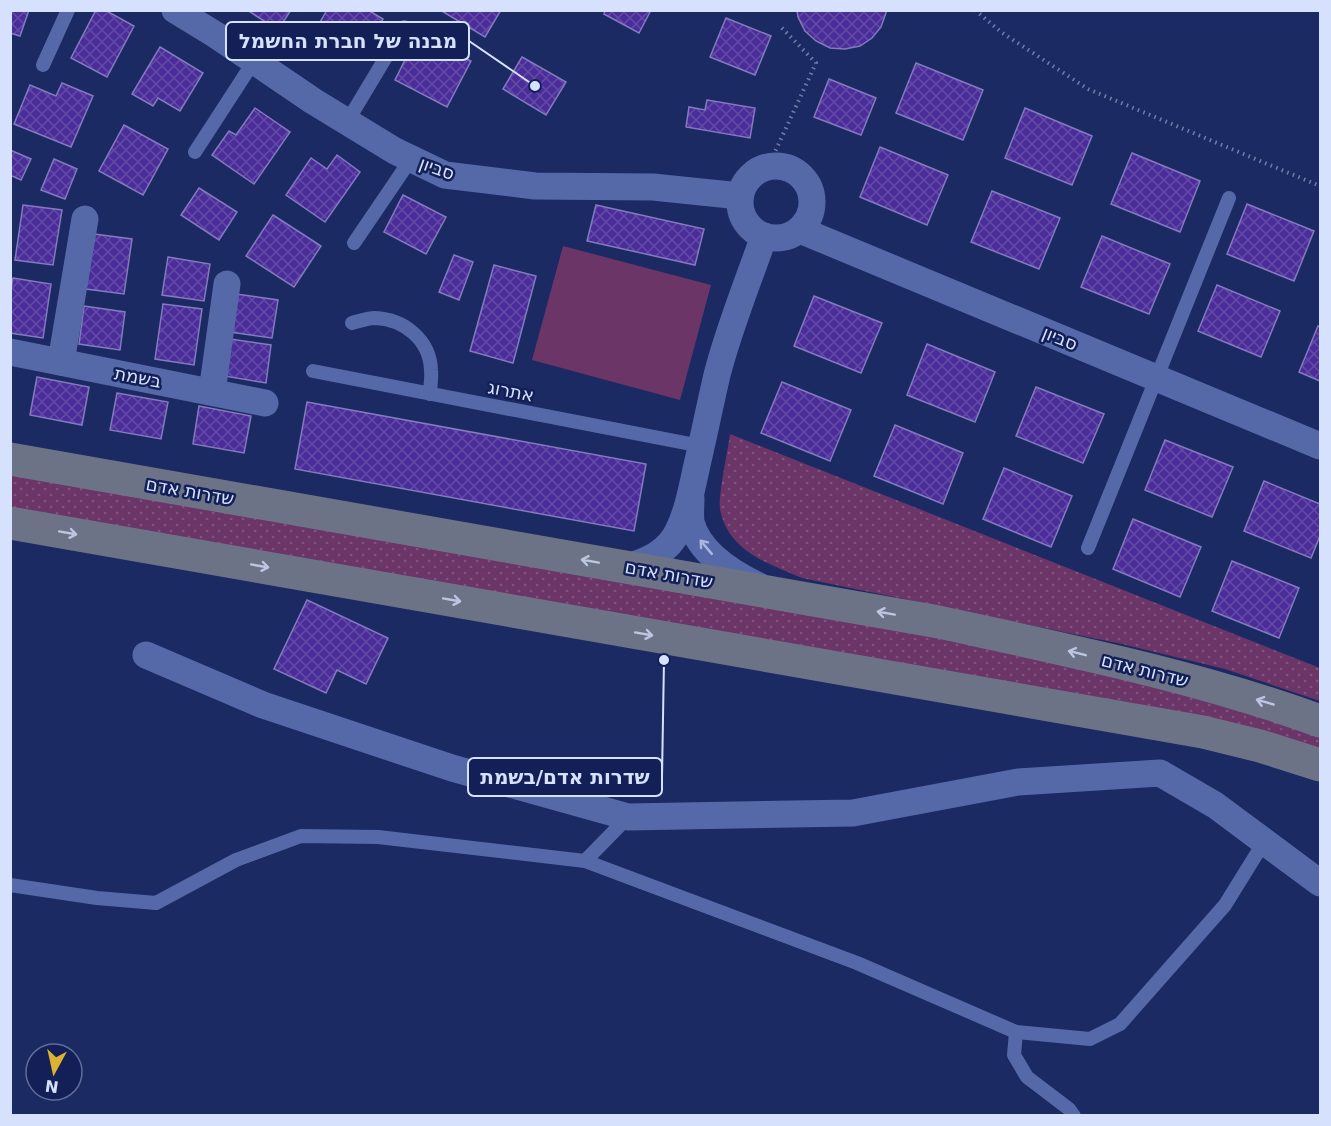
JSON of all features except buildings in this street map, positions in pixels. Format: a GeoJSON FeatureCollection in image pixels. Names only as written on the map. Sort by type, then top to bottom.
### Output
{"type":"FeatureCollection","features":[{"type":"Feature","properties":{"kind":"street","name":"סביון"},"geometry":{"type":"LineString","coordinates":[[193,15],[254,61],[313,101],[411,159],[445,175],[535,186],[653,187],[740,196]]}},
{"type":"Feature","properties":{"kind":"street"},"geometry":{"type":"LineString","coordinates":[[768,166],[793,169],[808,184],[812,196],[812,209],[808,220],[800,230],[789,236],[776,238],[764,236],[753,230],[745,220],[740,208],[740,196],[745,184],[756,172],[768,166]]}},
{"type":"Feature","properties":{"kind":"street"},"geometry":{"type":"LineString","coordinates":[[61,362],[85,219]]}},
{"type":"Feature","properties":{"kind":"street","name":"סביון"},"geometry":{"type":"LineString","coordinates":[[800,230],[1320,446]]}},
{"type":"Feature","properties":{"kind":"street"},"geometry":{"type":"LineString","coordinates":[[627,567],[655,556],[668,546],[678,531],[691,491],[728,337],[764,236]]}},
{"type":"Feature","properties":{"kind":"street"},"geometry":{"type":"LineString","coordinates":[[212,392],[227,284]]}},
{"type":"Feature","properties":{"kind":"street","name":"בשמת"},"geometry":{"type":"LineString","coordinates":[[10,352],[265,403]]}},
{"type":"Feature","properties":{"kind":"street","name":"שדרות אדם"},"geometry":{"type":"LineString","coordinates":[[10,459],[939,622],[1061,649],[1272,704],[1320,721]]}},
{"type":"Feature","properties":{"kind":"street"},"geometry":{"type":"LineString","coordinates":[[691,491],[691,521],[703,546],[740,577],[771,592]]}},
{"type":"Feature","properties":{"kind":"street"},"geometry":{"type":"LineString","coordinates":[[10,523],[1193,730],[1260,746],[1320,765]]}},
{"type":"Feature","properties":{"kind":"street"},"geometry":{"type":"LineString","coordinates":[[146,655],[263,705],[452,768],[628,817],[853,813],[1018,782],[1160,773],[1215,806],[1320,883]]}},
{"type":"Feature","properties":{"kind":"lane"},"geometry":{"type":"LineString","coordinates":[[44,65],[68,10]]}},
{"type":"Feature","properties":{"kind":"lane"},"geometry":{"type":"LineString","coordinates":[[347,122],[404,27]]}},
{"type":"Feature","properties":{"kind":"lane"},"geometry":{"type":"LineString","coordinates":[[195,152],[254,61]]}},
{"type":"Feature","properties":{"kind":"lane"},"geometry":{"type":"LineString","coordinates":[[354,243],[411,159]]}},
{"type":"Feature","properties":{"kind":"lane"},"geometry":{"type":"LineString","coordinates":[[1088,549],[1228,198]]}},
{"type":"Feature","properties":{"kind":"lane"},"geometry":{"type":"LineString","coordinates":[[352,322],[374,318],[397,321],[413,331],[424,346],[432,368],[430,394]]}},
{"type":"Feature","properties":{"kind":"lane","name":"אתרוג"},"geometry":{"type":"LineString","coordinates":[[313,371],[701,446]]}},
{"type":"Feature","properties":{"kind":"lane"},"geometry":{"type":"LineString","coordinates":[[585,861],[628,817]]}},
{"type":"Feature","properties":{"kind":"lane"},"geometry":{"type":"LineString","coordinates":[[10,885],[97,898],[156,903],[236,860],[301,836],[378,837],[585,861],[857,963],[1016,1032],[1090,1039],[1120,1024],[1225,906],[1264,842]]}},
{"type":"Feature","properties":{"kind":"lane"},"geometry":{"type":"LineString","coordinates":[[1016,1032],[1014,1055],[1027,1077],[1069,1109],[1074,1116]]}},
{"type":"Feature","properties":{"kind":"path"},"geometry":{"type":"LineString","coordinates":[[975,10],[1001,32],[1088,89],[1320,186]]}},
{"type":"Feature","properties":{"kind":"path"},"geometry":{"type":"LineString","coordinates":[[768,166],[816,63],[780,26]]}},
{"type":"Feature","properties":{"kind":"shaded area"},"geometry":{"type":"Polygon","coordinates":[[[563,246],[711,285],[680,400],[532,360],[563,246]]]}},
{"type":"Feature","properties":{"kind":"shaded area"},"geometry":{"type":"Polygon","coordinates":[[[730,434],[1320,668],[1320,701],[1225,669],[1122,644],[802,578],[776,567],[751,554],[740,545],[724,523],[720,503],[730,434]]]}},
{"type":"Feature","properties":{"kind":"shaded area"},"geometry":{"type":"Polygon","coordinates":[[[10,473],[936,636],[1182,693],[1320,736],[1320,755],[11,513],[10,473]]]}},
{"type":"Feature","properties":{"kind":"place","name":"מבנה של חברת החשמל"},"geometry":{"type":"Point","coordinates":[535,86]}},
{"type":"Feature","properties":{"kind":"place","name":"שדרות אדם/בשמת"},"geometry":{"type":"Point","coordinates":[664,660]}}]}
